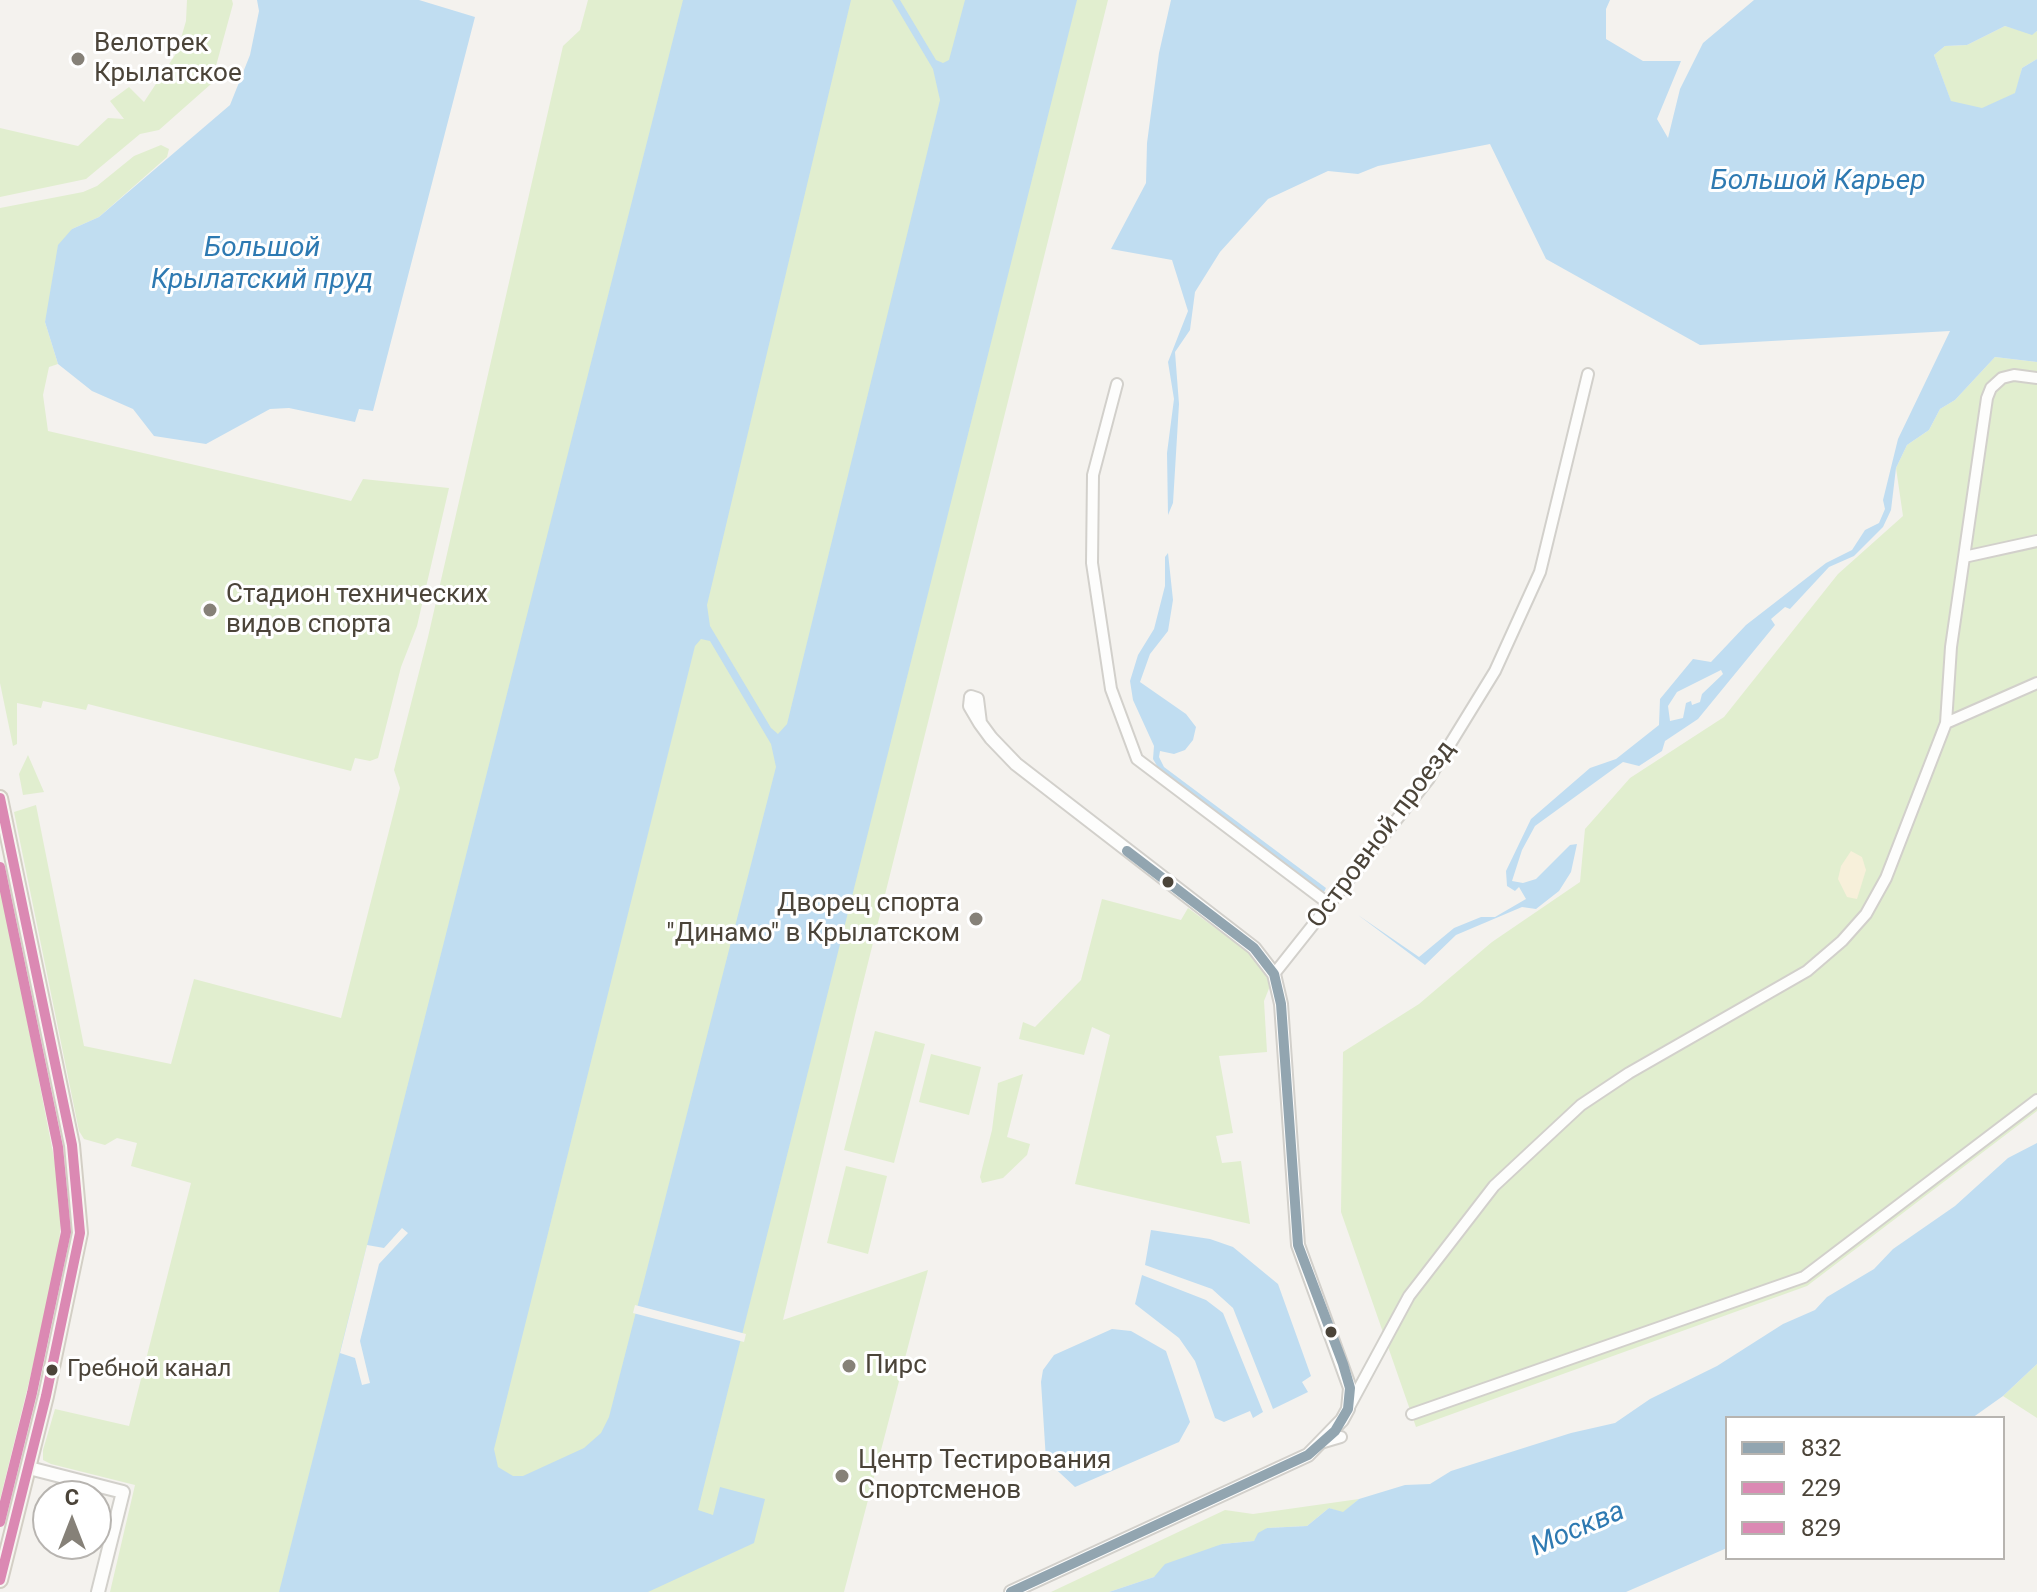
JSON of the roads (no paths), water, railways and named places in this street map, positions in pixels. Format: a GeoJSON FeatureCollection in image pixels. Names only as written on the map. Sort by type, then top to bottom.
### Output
{"type":"FeatureCollection","features":[{"type":"Feature","properties":{"kind":"main road"},"geometry":{"type":"LineString","coordinates":[[0,798],[72,1145],[80,1233],[74,1273],[0,1580]]}},
{"type":"Feature","properties":{"kind":"street","name":"Островной проезд"},"geometry":{"type":"LineString","coordinates":[[1274,974],[1428,780],[1495,671],[1540,572],[1588,374]]}},
{"type":"Feature","properties":{"kind":"street"},"geometry":{"type":"LineString","coordinates":[[1324,1442],[1348,1409],[1409,1296],[1494,1186],[1581,1105],[1629,1073],[1807,971],[1858,923],[1886,878],[1946,723],[1951,647],[1991,388],[2008,376],[2037,378]]}},
{"type":"Feature","properties":{"kind":"street"},"geometry":{"type":"LineString","coordinates":[[1117,384],[1093,475],[1092,563],[1111,689],[1137,759],[1329,904]]}},
{"type":"Feature","properties":{"kind":"street"},"geometry":{"type":"LineString","coordinates":[[1964,557],[2037,541]]}},
{"type":"Feature","properties":{"kind":"street"},"geometry":{"type":"LineString","coordinates":[[1946,723],[2037,683]]}},
{"type":"Feature","properties":{"kind":"street"},"geometry":{"type":"LineString","coordinates":[[970,706],[980,723],[1016,764],[1254,948],[1274,974],[1281,1004],[1298,1245],[1343,1364],[1350,1388],[1348,1409]]}},
{"type":"Feature","properties":{"kind":"street"},"geometry":{"type":"LineString","coordinates":[[1412,1414],[1804,1277],[2037,1100]]}},
{"type":"Feature","properties":{"kind":"street"},"geometry":{"type":"LineString","coordinates":[[1011,1592],[1282,1468],[1324,1442],[1341,1437]]}},
{"type":"Feature","properties":{"kind":"street"},"geometry":{"type":"LineString","coordinates":[[29,1468],[123,1492],[98,1592]]}},
{"type":"Feature","properties":{"kind":"water","name":"Большой Крылатский пруд"},"geometry":{"type":"Polygon","coordinates":[[[257,0],[419,0],[475,17],[373,411],[359,409],[355,422],[289,408],[270,409],[206,444],[154,436],[133,409],[92,391],[58,364],[45,322],[58,245],[72,229],[99,217],[230,105],[250,55],[259,11],[257,0]]]}},
{"type":"Feature","properties":{"kind":"water"},"geometry":{"type":"Polygon","coordinates":[[[683,0],[851,0],[707,605],[710,626],[771,728],[778,734],[787,724],[940,100],[933,69],[892,0],[900,0],[936,60],[943,63],[949,60],[965,0],[1077,0],[698,1510],[713,1515],[720,1487],[765,1499],[754,1543],[648,1592],[279,1592],[683,0]],[[701,639],[695,646],[494,1449],[498,1467],[513,1476],[523,1476],[584,1448],[601,1433],[609,1417],[776,767],[771,744],[710,641],[701,639]]]}},
{"type":"Feature","properties":{"kind":"water","name":"Большой Карьер"},"geometry":{"type":"Polygon","coordinates":[[[1171,0],[1610,0],[1606,9],[1606,39],[1643,61],[1681,61],[1657,119],[1668,138],[1680,89],[1703,43],[1754,0],[2037,0],[2037,31],[2032,35],[2005,26],[1967,45],[1945,46],[1934,55],[1951,101],[1982,108],[2015,93],[2022,68],[2037,59],[2037,362],[1995,357],[1955,400],[1940,409],[1929,430],[1907,445],[1896,468],[1891,510],[1883,527],[1854,556],[1829,567],[1790,609],[1785,607],[1771,619],[1775,625],[1698,719],[1665,741],[1662,751],[1639,766],[1623,762],[1535,826],[1522,850],[1512,881],[1523,883],[1536,879],[1570,845],[1577,844],[1571,872],[1559,891],[1536,909],[1522,907],[1456,935],[1425,965],[1358,915],[1419,957],[1454,928],[1481,917],[1495,917],[1526,899],[1519,887],[1515,891],[1507,886],[1506,871],[1531,819],[1590,768],[1616,759],[1659,725],[1660,699],[1693,659],[1711,662],[1746,625],[1826,563],[1852,550],[1865,530],[1879,523],[1885,509],[1883,500],[1898,439],[1950,331],[1700,345],[1546,259],[1490,144],[1378,166],[1358,174],[1328,171],[1268,199],[1220,252],[1195,292],[1190,330],[1175,352],[1179,404],[1173,503],[1168,515],[1167,453],[1174,399],[1168,362],[1188,311],[1172,260],[1111,249],[1146,183],[1147,143],[1159,53],[1171,0]],[[1721,670],[1677,692],[1668,706],[1670,721],[1683,718],[1686,703],[1691,701],[1692,705],[1700,702],[1702,694],[1723,674],[1721,670]]]}},
{"type":"Feature","properties":{"kind":"water"},"geometry":{"type":"Polygon","coordinates":[[[1168,553],[1173,600],[1168,631],[1150,654],[1140,682],[1186,714],[1196,727],[1193,740],[1185,750],[1174,754],[1160,751],[1159,757],[1164,767],[1326,888],[1323,894],[1160,771],[1153,759],[1154,746],[1133,700],[1130,681],[1138,655],[1154,629],[1165,586],[1165,557],[1168,553]]]}},
{"type":"Feature","properties":{"kind":"water","name":"Москва"},"geometry":{"type":"Polygon","coordinates":[[[2037,1143],[2037,1364],[2003,1396],[1975,1416],[1725,1416],[1725,1549],[1626,1592],[1109,1592],[1154,1577],[1165,1564],[1222,1544],[1254,1541],[1258,1533],[1267,1528],[1307,1526],[1329,1508],[1343,1512],[1359,1499],[1405,1485],[1430,1484],[1451,1471],[1571,1433],[1615,1423],[1650,1399],[1717,1366],[1783,1324],[1815,1310],[1827,1297],[1874,1269],[1893,1249],[1955,1206],[2008,1158],[2037,1143]]]}},
{"type":"Feature","properties":{"kind":"water"},"geometry":{"type":"Polygon","coordinates":[[[1151,1230],[1210,1239],[1233,1247],[1278,1284],[1311,1376],[1302,1382],[1308,1392],[1273,1409],[1233,1308],[1212,1289],[1145,1265],[1151,1230]]]}},
{"type":"Feature","properties":{"kind":"water"},"geometry":{"type":"Polygon","coordinates":[[[1142,1275],[1206,1300],[1223,1313],[1263,1412],[1253,1418],[1250,1411],[1224,1422],[1215,1418],[1195,1361],[1179,1338],[1135,1304],[1142,1275]]]}},
{"type":"Feature","properties":{"kind":"water"},"geometry":{"type":"Polygon","coordinates":[[[1112,1329],[1131,1331],[1166,1351],[1190,1422],[1179,1442],[1075,1487],[1046,1460],[1043,1370],[1054,1355],[1112,1329]]]}},
{"type":"Feature","properties":{"kind":"place","name":"Велотрек Крылатское"},"geometry":{"type":"Point","coordinates":[78,59]}},
{"type":"Feature","properties":{"kind":"place","name":"Стадион технических видов спорта"},"geometry":{"type":"Point","coordinates":[210,610]}},
{"type":"Feature","properties":{"kind":"place","name":"Дворец спорта \"Динамо\" в Крылатском"},"geometry":{"type":"Point","coordinates":[976,919]}},
{"type":"Feature","properties":{"kind":"place","name":"Пирс"},"geometry":{"type":"Point","coordinates":[849,1366]}},
{"type":"Feature","properties":{"kind":"place","name":"Гребной канал"},"geometry":{"type":"Point","coordinates":[52,1370]}},
{"type":"Feature","properties":{"kind":"place","name":"Центр Тестирования Спортсменов"},"geometry":{"type":"Point","coordinates":[842,1476]}}]}
